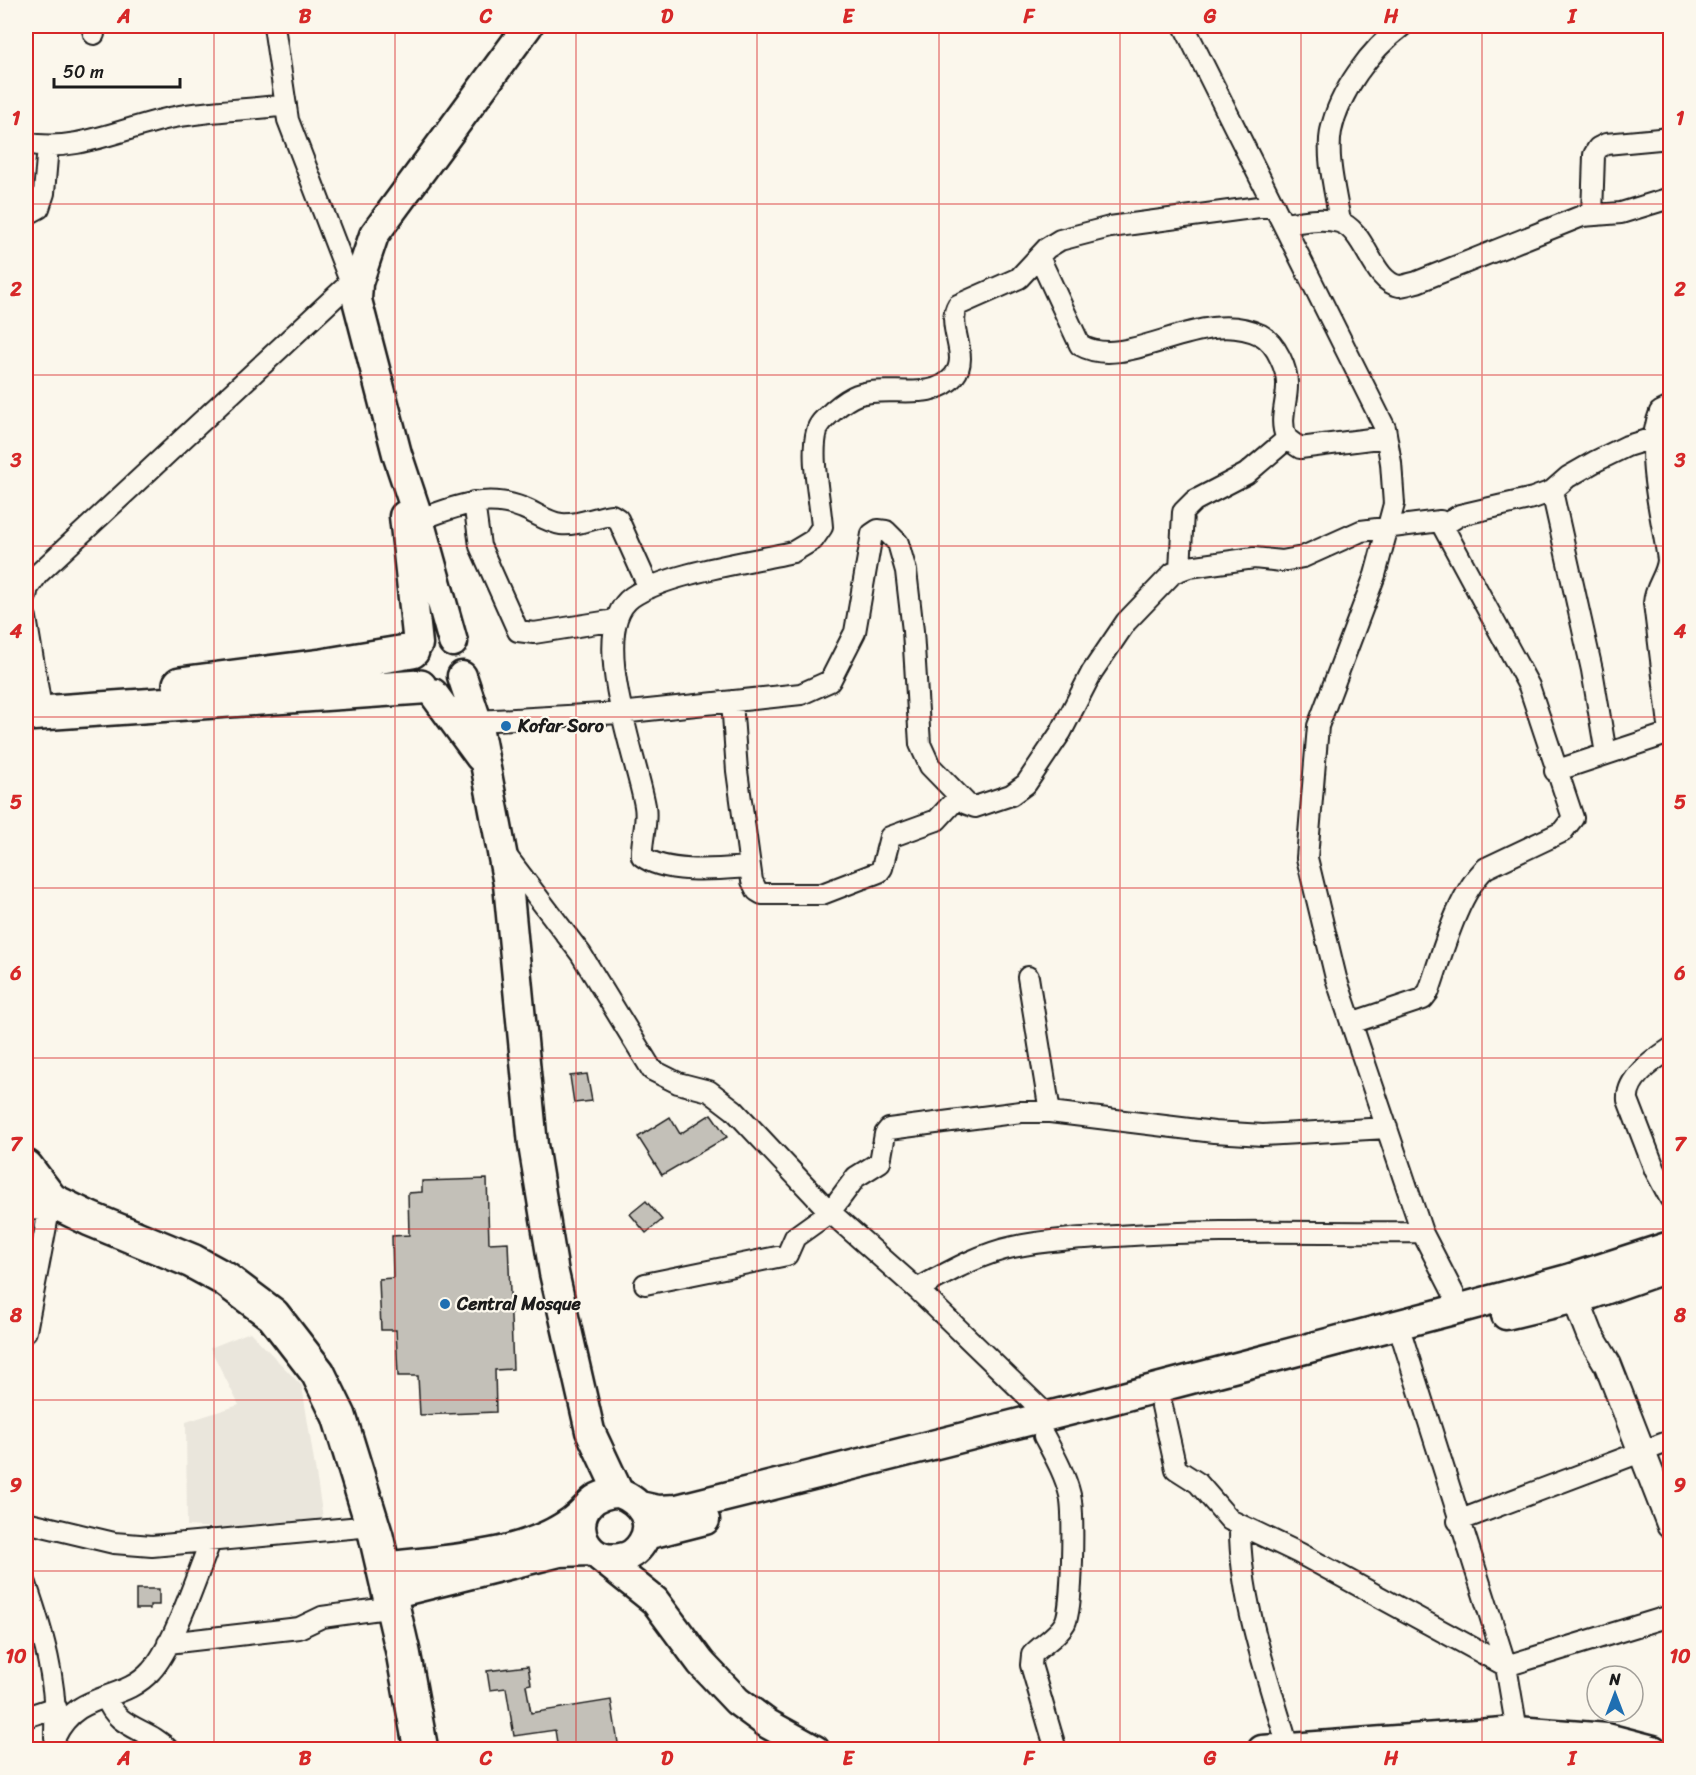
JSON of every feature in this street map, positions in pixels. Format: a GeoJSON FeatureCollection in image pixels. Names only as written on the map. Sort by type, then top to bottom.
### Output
{"type":"FeatureCollection","features":[{"type":"Feature","properties":{"kind":"highway"},"geometry":{"type":"LineString","coordinates":[[30,702],[322,666],[415,647]]}},
{"type":"Feature","properties":{"kind":"highway"},"geometry":{"type":"LineString","coordinates":[[30,702],[427,690]]}},
{"type":"Feature","properties":{"kind":"highway"},"geometry":{"type":"LineString","coordinates":[[26,1167],[42,1206],[192,1261],[225,1279],[273,1315],[318,1373],[339,1416],[390,1590],[421,1749]]}},
{"type":"Feature","properties":{"kind":"main road"},"geometry":{"type":"LineString","coordinates":[[528,26],[374,235],[354,291],[397,454],[419,520],[453,642],[464,658],[462,676],[477,721],[502,849],[508,884],[533,1145],[554,1273],[590,1431],[588,1506],[580,1530],[596,1554],[655,1601],[701,1663],[737,1701],[792,1743],[815,1749]]}},
{"type":"Feature","properties":{"kind":"main road"},"geometry":{"type":"LineString","coordinates":[[397,454],[415,647],[408,661],[409,672],[427,690],[484,764]]}},
{"type":"Feature","properties":{"kind":"main road"},"geometry":{"type":"LineString","coordinates":[[415,647],[435,637],[453,642]]}},
{"type":"Feature","properties":{"kind":"main road"},"geometry":{"type":"LineString","coordinates":[[427,690],[445,692],[455,686],[462,676]]}},
{"type":"Feature","properties":{"kind":"main road"},"geometry":{"type":"LineString","coordinates":[[390,1590],[555,1533],[575,1520],[598,1497],[630,1500],[658,1510],[677,1509],[1046,1425],[1162,1406],[1402,1340],[1580,1286],[1671,1246]]}},
{"type":"Feature","properties":{"kind":"main road"},"geometry":{"type":"LineString","coordinates":[[390,1590],[560,1552],[596,1554],[612,1559],[623,1558],[644,1539],[1461,1308],[1671,1267]]}},
{"type":"Feature","properties":{"kind":"main road"},"geometry":{"type":"LineString","coordinates":[[590,1431],[630,1500],[645,1515],[644,1539],[655,1601]]}},
{"type":"Feature","properties":{"kind":"main road"},"geometry":{"type":"LineString","coordinates":[[1275,1748],[1447,1743],[1517,1731],[1607,1738],[1653,1749]]}},
{"type":"Feature","properties":{"kind":"street"},"geometry":{"type":"LineString","coordinates":[[26,596],[28,588],[38,574],[354,291],[319,195],[301,159],[286,105],[274,26]]}},
{"type":"Feature","properties":{"kind":"street"},"geometry":{"type":"LineString","coordinates":[[1184,26],[1385,428],[1394,504],[1376,575],[1318,726],[1307,858],[1336,978],[1422,1232],[1461,1308]]}},
{"type":"Feature","properties":{"kind":"street"},"geometry":{"type":"LineString","coordinates":[[1340,222],[1331,132],[1340,106],[1357,75],[1378,48],[1402,26]]}},
{"type":"Feature","properties":{"kind":"street"},"geometry":{"type":"LineString","coordinates":[[26,143],[59,147],[140,124],[179,116],[286,105]]}},
{"type":"Feature","properties":{"kind":"street"},"geometry":{"type":"LineString","coordinates":[[1592,215],[1594,155],[1598,148],[1606,144],[1671,138]]}},
{"type":"Feature","properties":{"kind":"street"},"geometry":{"type":"LineString","coordinates":[[26,215],[39,208],[44,193],[48,146]]}},
{"type":"Feature","properties":{"kind":"street"},"geometry":{"type":"LineString","coordinates":[[1283,224],[1320,220],[1340,222],[1352,229],[1386,279],[1398,286],[1417,282],[1570,220],[1592,215],[1621,213],[1671,198]]}},
{"type":"Feature","properties":{"kind":"street"},"geometry":{"type":"LineString","coordinates":[[750,867],[709,870],[675,866],[642,856],[646,810],[620,713],[613,633],[618,611],[630,598],[658,583],[793,552],[813,540],[822,527],[815,449],[817,429],[823,420],[843,403],[859,394],[927,390],[946,384],[956,375],[961,360],[955,315],[958,305],[1019,278],[1039,257],[1060,240],[1110,227],[1274,205]]}},
{"type":"Feature","properties":{"kind":"street"},"geometry":{"type":"LineString","coordinates":[[1039,257],[1080,345],[1093,352],[1114,352],[1199,328],[1237,328],[1263,336],[1278,353],[1288,383],[1283,427],[1287,439],[1300,448],[1386,437]]}},
{"type":"Feature","properties":{"kind":"street"},"geometry":{"type":"LineString","coordinates":[[1555,771],[1670,733],[1654,603],[1655,590],[1667,573],[1668,560],[1655,476],[1653,438],[1660,411],[1671,407]]}},
{"type":"Feature","properties":{"kind":"street"},"geometry":{"type":"LineString","coordinates":[[1444,525],[1460,515],[1533,498],[1552,491],[1568,477],[1596,461],[1627,446],[1653,438]]}},
{"type":"Feature","properties":{"kind":"street"},"geometry":{"type":"LineString","coordinates":[[1180,570],[1183,512],[1194,501],[1246,474],[1287,439]]}},
{"type":"Feature","properties":{"kind":"street"},"geometry":{"type":"LineString","coordinates":[[1552,491],[1592,670],[1606,754]]}},
{"type":"Feature","properties":{"kind":"street"},"geometry":{"type":"LineString","coordinates":[[419,520],[462,504],[474,502],[521,507],[548,521],[564,524],[612,515],[618,519],[649,588]]}},
{"type":"Feature","properties":{"kind":"street"},"geometry":{"type":"LineString","coordinates":[[474,502],[480,546],[518,631],[534,633],[616,620]]}},
{"type":"Feature","properties":{"kind":"street"},"geometry":{"type":"LineString","coordinates":[[477,721],[620,713],[801,694],[830,681],[855,632],[872,534],[886,531],[898,543],[906,571],[913,631],[920,744],[930,766],[967,804],[975,807],[1011,795],[1026,784],[1061,732],[1092,672],[1126,622],[1154,590],[1180,570],[1254,558],[1282,561],[1320,550],[1361,531],[1440,521],[1529,686],[1555,771],[1572,811],[1569,825],[1562,832],[1486,868],[1478,875],[1448,933],[1429,991],[1423,999],[1351,1023]]}},
{"type":"Feature","properties":{"kind":"street"},"geometry":{"type":"LineString","coordinates":[[26,618],[30,702]]}},
{"type":"Feature","properties":{"kind":"street"},"geometry":{"type":"LineString","coordinates":[[732,701],[737,771],[752,881],[757,891],[762,894],[822,894],[879,872],[890,837],[937,820],[959,796]]}},
{"type":"Feature","properties":{"kind":"street"},"geometry":{"type":"LineString","coordinates":[[502,849],[581,954],[652,1070],[678,1083],[709,1091],[734,1110],[830,1212],[917,1289],[1046,1425],[1071,1497],[1070,1600],[1066,1622],[1058,1634],[1032,1655],[1031,1665],[1056,1749]]}},
{"type":"Feature","properties":{"kind":"street"},"geometry":{"type":"LineString","coordinates":[[1028,977],[1050,1112]]}},
{"type":"Feature","properties":{"kind":"street"},"geometry":{"type":"LineString","coordinates":[[1671,1049],[1630,1083],[1627,1091],[1628,1100],[1655,1170],[1671,1198]]}},
{"type":"Feature","properties":{"kind":"street"},"geometry":{"type":"LineString","coordinates":[[645,1284],[781,1258],[790,1249],[795,1237],[830,1212],[856,1177],[880,1162],[885,1134],[889,1129],[1021,1112],[1050,1112],[1263,1136],[1387,1128]]}},
{"type":"Feature","properties":{"kind":"street"},"geometry":{"type":"LineString","coordinates":[[26,1331],[42,1206]]}},
{"type":"Feature","properties":{"kind":"street"},"geometry":{"type":"LineString","coordinates":[[917,1289],[988,1255],[1012,1247],[1062,1241],[1148,1234],[1251,1231],[1422,1232]]}},
{"type":"Feature","properties":{"kind":"street"},"geometry":{"type":"LineString","coordinates":[[1580,1286],[1590,1335],[1608,1365],[1671,1524]]}},
{"type":"Feature","properties":{"kind":"street"},"geometry":{"type":"LineString","coordinates":[[1402,1340],[1506,1666],[1517,1731]]}},
{"type":"Feature","properties":{"kind":"street"},"geometry":{"type":"LineString","coordinates":[[1162,1406],[1176,1469],[1198,1484],[1222,1513],[1240,1525],[1299,1553],[1506,1666],[1671,1616]]}},
{"type":"Feature","properties":{"kind":"street"},"geometry":{"type":"LineString","coordinates":[[1458,1521],[1671,1441]]}},
{"type":"Feature","properties":{"kind":"street"},"geometry":{"type":"LineString","coordinates":[[26,1522],[114,1544],[152,1546],[372,1526]]}},
{"type":"Feature","properties":{"kind":"street"},"geometry":{"type":"LineString","coordinates":[[1240,1525],[1240,1555],[1266,1671],[1275,1748]]}},
{"type":"Feature","properties":{"kind":"street"},"geometry":{"type":"LineString","coordinates":[[54,1743],[62,1721],[72,1711],[145,1677],[160,1659],[211,1540]]}},
{"type":"Feature","properties":{"kind":"street"},"geometry":{"type":"LineString","coordinates":[[26,1584],[51,1665],[56,1707],[54,1743]]}},
{"type":"Feature","properties":{"kind":"street"},"geometry":{"type":"LineString","coordinates":[[168,1643],[299,1628],[390,1590]]}},
{"type":"Feature","properties":{"kind":"street"},"geometry":{"type":"LineString","coordinates":[[106,1696],[111,1711],[121,1721],[160,1741],[169,1749]]}},
{"type":"Feature","properties":{"kind":"street"},"geometry":{"type":"LineString","coordinates":[[26,1717],[56,1707]]}},
{"type":"Feature","properties":{"kind":"shaded area"},"geometry":{"type":"Polygon","coordinates":[[[250,1332],[302,1386],[323,1518],[246,1530],[187,1526],[186,1422],[239,1405],[210,1348],[250,1332]]]}},
{"type":"Feature","properties":{"kind":"building"},"geometry":{"type":"Polygon","coordinates":[[[587,1074],[592,1101],[574,1103],[570,1076],[587,1074]]]}},
{"type":"Feature","properties":{"kind":"building"},"geometry":{"type":"Polygon","coordinates":[[[711,1114],[727,1137],[662,1175],[638,1137],[670,1117],[680,1134],[711,1114]]]}},
{"type":"Feature","properties":{"kind":"building","name":"Central Mosque"},"geometry":{"type":"Polygon","coordinates":[[[487,1179],[489,1243],[508,1242],[513,1369],[495,1370],[496,1412],[420,1415],[418,1376],[398,1376],[396,1330],[381,1330],[379,1279],[393,1278],[392,1236],[409,1235],[408,1193],[422,1192],[422,1181],[487,1179]]]}},
{"type":"Feature","properties":{"kind":"building"},"geometry":{"type":"Polygon","coordinates":[[[646,1201],[662,1220],[646,1233],[630,1214],[646,1201]]]}},
{"type":"Feature","properties":{"kind":"building"},"geometry":{"type":"Polygon","coordinates":[[[136,1589],[159,1589],[159,1605],[150,1605],[150,1609],[136,1609],[136,1589]]]}},
{"type":"Feature","properties":{"kind":"building"},"geometry":{"type":"Polygon","coordinates":[[[528,1666],[531,1684],[526,1685],[531,1713],[611,1700],[619,1749],[558,1749],[555,1730],[514,1736],[506,1688],[490,1690],[487,1671],[528,1666]]]}},
{"type":"Feature","properties":{"kind":"place","name":"Kofar Soro"},"geometry":{"type":"Point","coordinates":[506,726]}},
{"type":"Feature","properties":{"kind":"place","name":"Central Mosque"},"geometry":{"type":"Point","coordinates":[445,1304]}}]}
